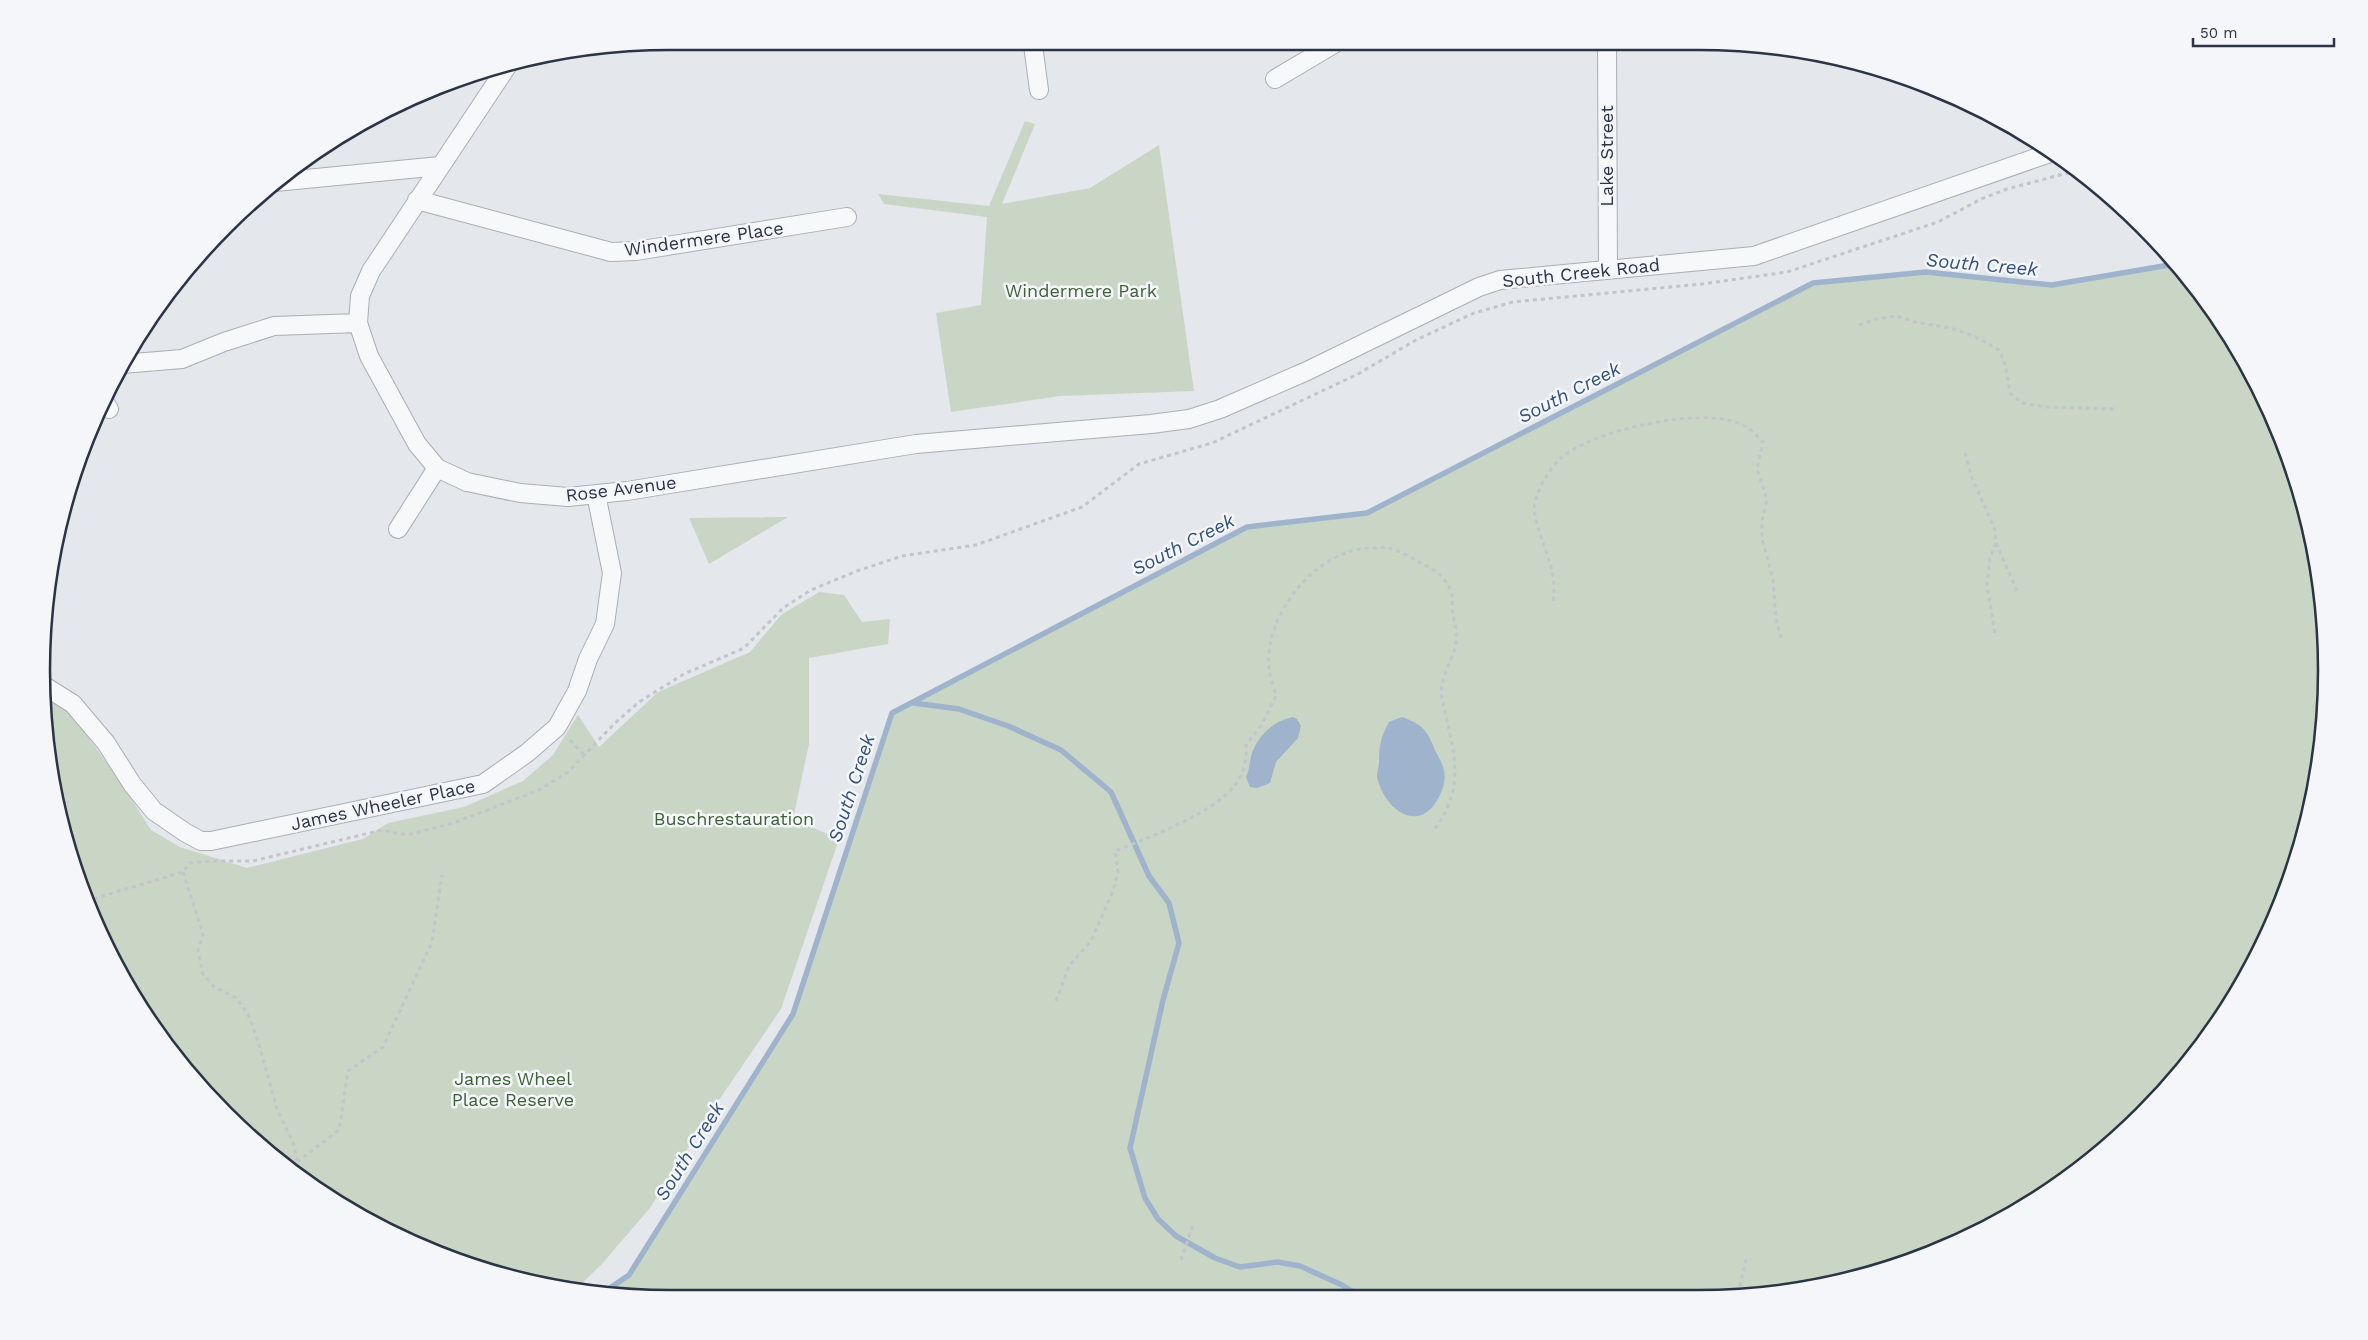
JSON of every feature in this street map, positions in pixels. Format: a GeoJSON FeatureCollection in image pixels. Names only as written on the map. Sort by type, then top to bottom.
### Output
{"type":"FeatureCollection","features":[{"type":"Feature","properties":{"kind":"street"},"geometry":{"type":"LineString","coordinates":[[1034,50],[1039,90]]}},
{"type":"Feature","properties":{"kind":"street"},"geometry":{"type":"LineString","coordinates":[[1275,80],[1324,50]]}},
{"type":"Feature","properties":{"kind":"street","name":"Lake Street"},"geometry":{"type":"LineString","coordinates":[[1607,50],[1608,269]]}},
{"type":"Feature","properties":{"kind":"street","name":"Rose Avenue"},"geometry":{"type":"LineString","coordinates":[[502,73],[371,271],[360,296],[358,323],[369,356],[417,444],[437,468],[467,482],[520,493],[568,497],[916,444],[1034,434]]}},
{"type":"Feature","properties":{"kind":"street","name":"South Creek Road"},"geometry":{"type":"LineString","coordinates":[[1034,434],[1189,419],[1220,409],[1307,371],[1479,287],[1500,280],[1754,256],[2044,155]]}},
{"type":"Feature","properties":{"kind":"street"},"geometry":{"type":"LineString","coordinates":[[290,181],[440,166]]}},
{"type":"Feature","properties":{"kind":"street","name":"Windermere Place"},"geometry":{"type":"LineString","coordinates":[[417,200],[611,252],[636,251],[847,217]]}},
{"type":"Feature","properties":{"kind":"street"},"geometry":{"type":"LineString","coordinates":[[131,363],[182,359],[224,342],[274,326],[358,323]]}},
{"type":"Feature","properties":{"kind":"street"},"geometry":{"type":"LineString","coordinates":[[398,528],[437,468]]}},
{"type":"Feature","properties":{"kind":"street","name":"James Wheeler Place"},"geometry":{"type":"LineString","coordinates":[[50,690],[73,704],[106,742],[132,784],[154,812],[201,841],[211,841],[483,784],[527,753],[557,727],[577,691],[588,659],[605,624],[612,573],[596,494]]}},
{"type":"Feature","properties":{"kind":"path"},"geometry":{"type":"LineString","coordinates":[[94,899],[183,872],[190,863],[253,861],[382,830],[400,834],[411,834],[478,815],[539,790],[568,772],[615,723],[639,702],[684,674],[744,648],[783,608],[811,590],[856,571],[902,556],[976,545],[1082,507],[1139,464],[1212,443],[1358,374],[1416,340],[1474,313],[1513,302],[1702,284],[1787,272],[1938,222],[1981,199],[2068,173]]}},
{"type":"Feature","properties":{"kind":"path"},"geometry":{"type":"LineString","coordinates":[[1859,325],[1876,319],[1896,316],[1915,322],[1951,328],[1976,337],[1999,350],[2005,364],[2010,393],[2022,403],[2046,407],[2118,409]]}},
{"type":"Feature","properties":{"kind":"path"},"geometry":{"type":"LineString","coordinates":[[1553,601],[1555,578],[1534,509],[1547,474],[1561,458],[1604,436],[1653,422],[1690,417],[1726,420],[1742,425],[1763,442],[1757,469],[1767,500],[1762,521],[1762,538],[1774,579],[1776,619],[1781,638]]}},
{"type":"Feature","properties":{"kind":"path"},"geometry":{"type":"LineString","coordinates":[[1965,453],[1972,478],[1994,530],[1996,543],[2018,593]]}},
{"type":"Feature","properties":{"kind":"path"},"geometry":{"type":"LineString","coordinates":[[1994,635],[1987,585],[1990,558],[1996,543]]}},
{"type":"Feature","properties":{"kind":"path"},"geometry":{"type":"LineString","coordinates":[[1056,1001],[1069,966],[1091,941],[1113,891],[1118,872],[1116,851],[1154,836],[1221,799],[1236,785],[1247,755],[1246,745],[1262,724],[1276,696],[1269,661],[1272,635],[1278,621],[1293,594],[1305,579],[1334,558],[1365,548],[1391,548],[1420,562],[1440,574],[1452,593],[1457,636],[1442,683],[1441,696],[1456,760],[1454,784],[1445,816],[1433,831]]}},
{"type":"Feature","properties":{"kind":"path"},"geometry":{"type":"LineString","coordinates":[[183,872],[203,934],[198,951],[203,974],[214,987],[235,997],[248,1014],[277,1109],[294,1145],[297,1165]]}},
{"type":"Feature","properties":{"kind":"path"},"geometry":{"type":"LineString","coordinates":[[298,1162],[339,1130],[348,1071],[383,1047],[432,942],[442,875]]}},
{"type":"Feature","properties":{"kind":"path"},"geometry":{"type":"LineString","coordinates":[[1181,1260],[1194,1222]]}},
{"type":"Feature","properties":{"kind":"path"},"geometry":{"type":"LineString","coordinates":[[1739,1289],[1746,1259]]}},
{"type":"Feature","properties":{"kind":"green space","name":"Windermere Park"},"geometry":{"type":"Polygon","coordinates":[[[1025,121],[1035,124],[1002,204],[1090,188],[1159,145],[1194,391],[1060,396],[951,412],[936,313],[981,305],[987,217],[884,204],[878,194],[989,206],[1025,121]]]}},
{"type":"Feature","properties":{"kind":"green space"},"geometry":{"type":"Polygon","coordinates":[[[2167,265],[2214,326],[2235,360],[2271,433],[2297,510],[2313,589],[2317,629],[2318,670],[2317,711],[2313,751],[2297,830],[2271,907],[2235,980],[2214,1014],[2164,1079],[2107,1136],[2042,1186],[1972,1226],[1935,1243],[1897,1257],[1819,1278],[1739,1289],[670,1290],[611,1287],[626,1276],[639,1259],[793,1014],[892,713],[1247,527],[1367,513],[1813,283],[1926,272],[2052,285],[2167,265]]]}},
{"type":"Feature","properties":{"kind":"green space"},"geometry":{"type":"Polygon","coordinates":[[[788,517],[709,564],[689,518],[788,517]]]}},
{"type":"Feature","properties":{"kind":"green space","name":"James Wheel Place Reserve"},"geometry":{"type":"Polygon","coordinates":[[[819,592],[844,595],[862,622],[890,619],[888,644],[809,658],[809,744],[793,819],[839,839],[781,1009],[710,1113],[650,1208],[601,1265],[581,1284],[510,1269],[433,1243],[360,1207],[326,1186],[261,1136],[204,1079],[154,1014],[114,944],[97,907],[71,830],[55,751],[51,698],[70,712],[122,784],[151,830],[180,847],[247,868],[363,839],[388,823],[464,807],[523,781],[553,755],[578,715],[599,747],[658,692],[750,652],[781,615],[819,592]]]}},
{"type":"Feature","properties":{"kind":"water"},"geometry":{"type":"Polygon","coordinates":[[[1293,717],[1297,719],[1301,726],[1298,738],[1276,762],[1270,783],[1257,788],[1250,787],[1246,777],[1255,746],[1273,725],[1293,717]]]}},
{"type":"Feature","properties":{"kind":"water"},"geometry":{"type":"Polygon","coordinates":[[[1402,717],[1423,728],[1442,763],[1444,773],[1443,787],[1431,809],[1422,815],[1412,816],[1403,814],[1394,808],[1381,789],[1377,777],[1380,746],[1384,732],[1389,722],[1402,717]]]}},
{"type":"Feature","properties":{"kind":"waterway","name":"South Creek"},"geometry":{"type":"LineString","coordinates":[[611,1287],[629,1275],[793,1014],[892,713],[1247,527],[1367,513],[1813,283],[1926,272],[2052,285],[2167,265]]}},
{"type":"Feature","properties":{"kind":"waterway"},"geometry":{"type":"LineString","coordinates":[[914,703],[959,709],[1008,726],[1061,750],[1111,792],[1149,876],[1169,903],[1179,943],[1163,1000],[1130,1148],[1145,1198],[1158,1219],[1176,1236],[1215,1258],[1240,1267],[1277,1262],[1300,1266],[1350,1290]]}},
{"type":"Feature","properties":{"kind":"park label","name":"Buschrestauration"},"geometry":{"type":"Point","coordinates":[734,819]}}]}
